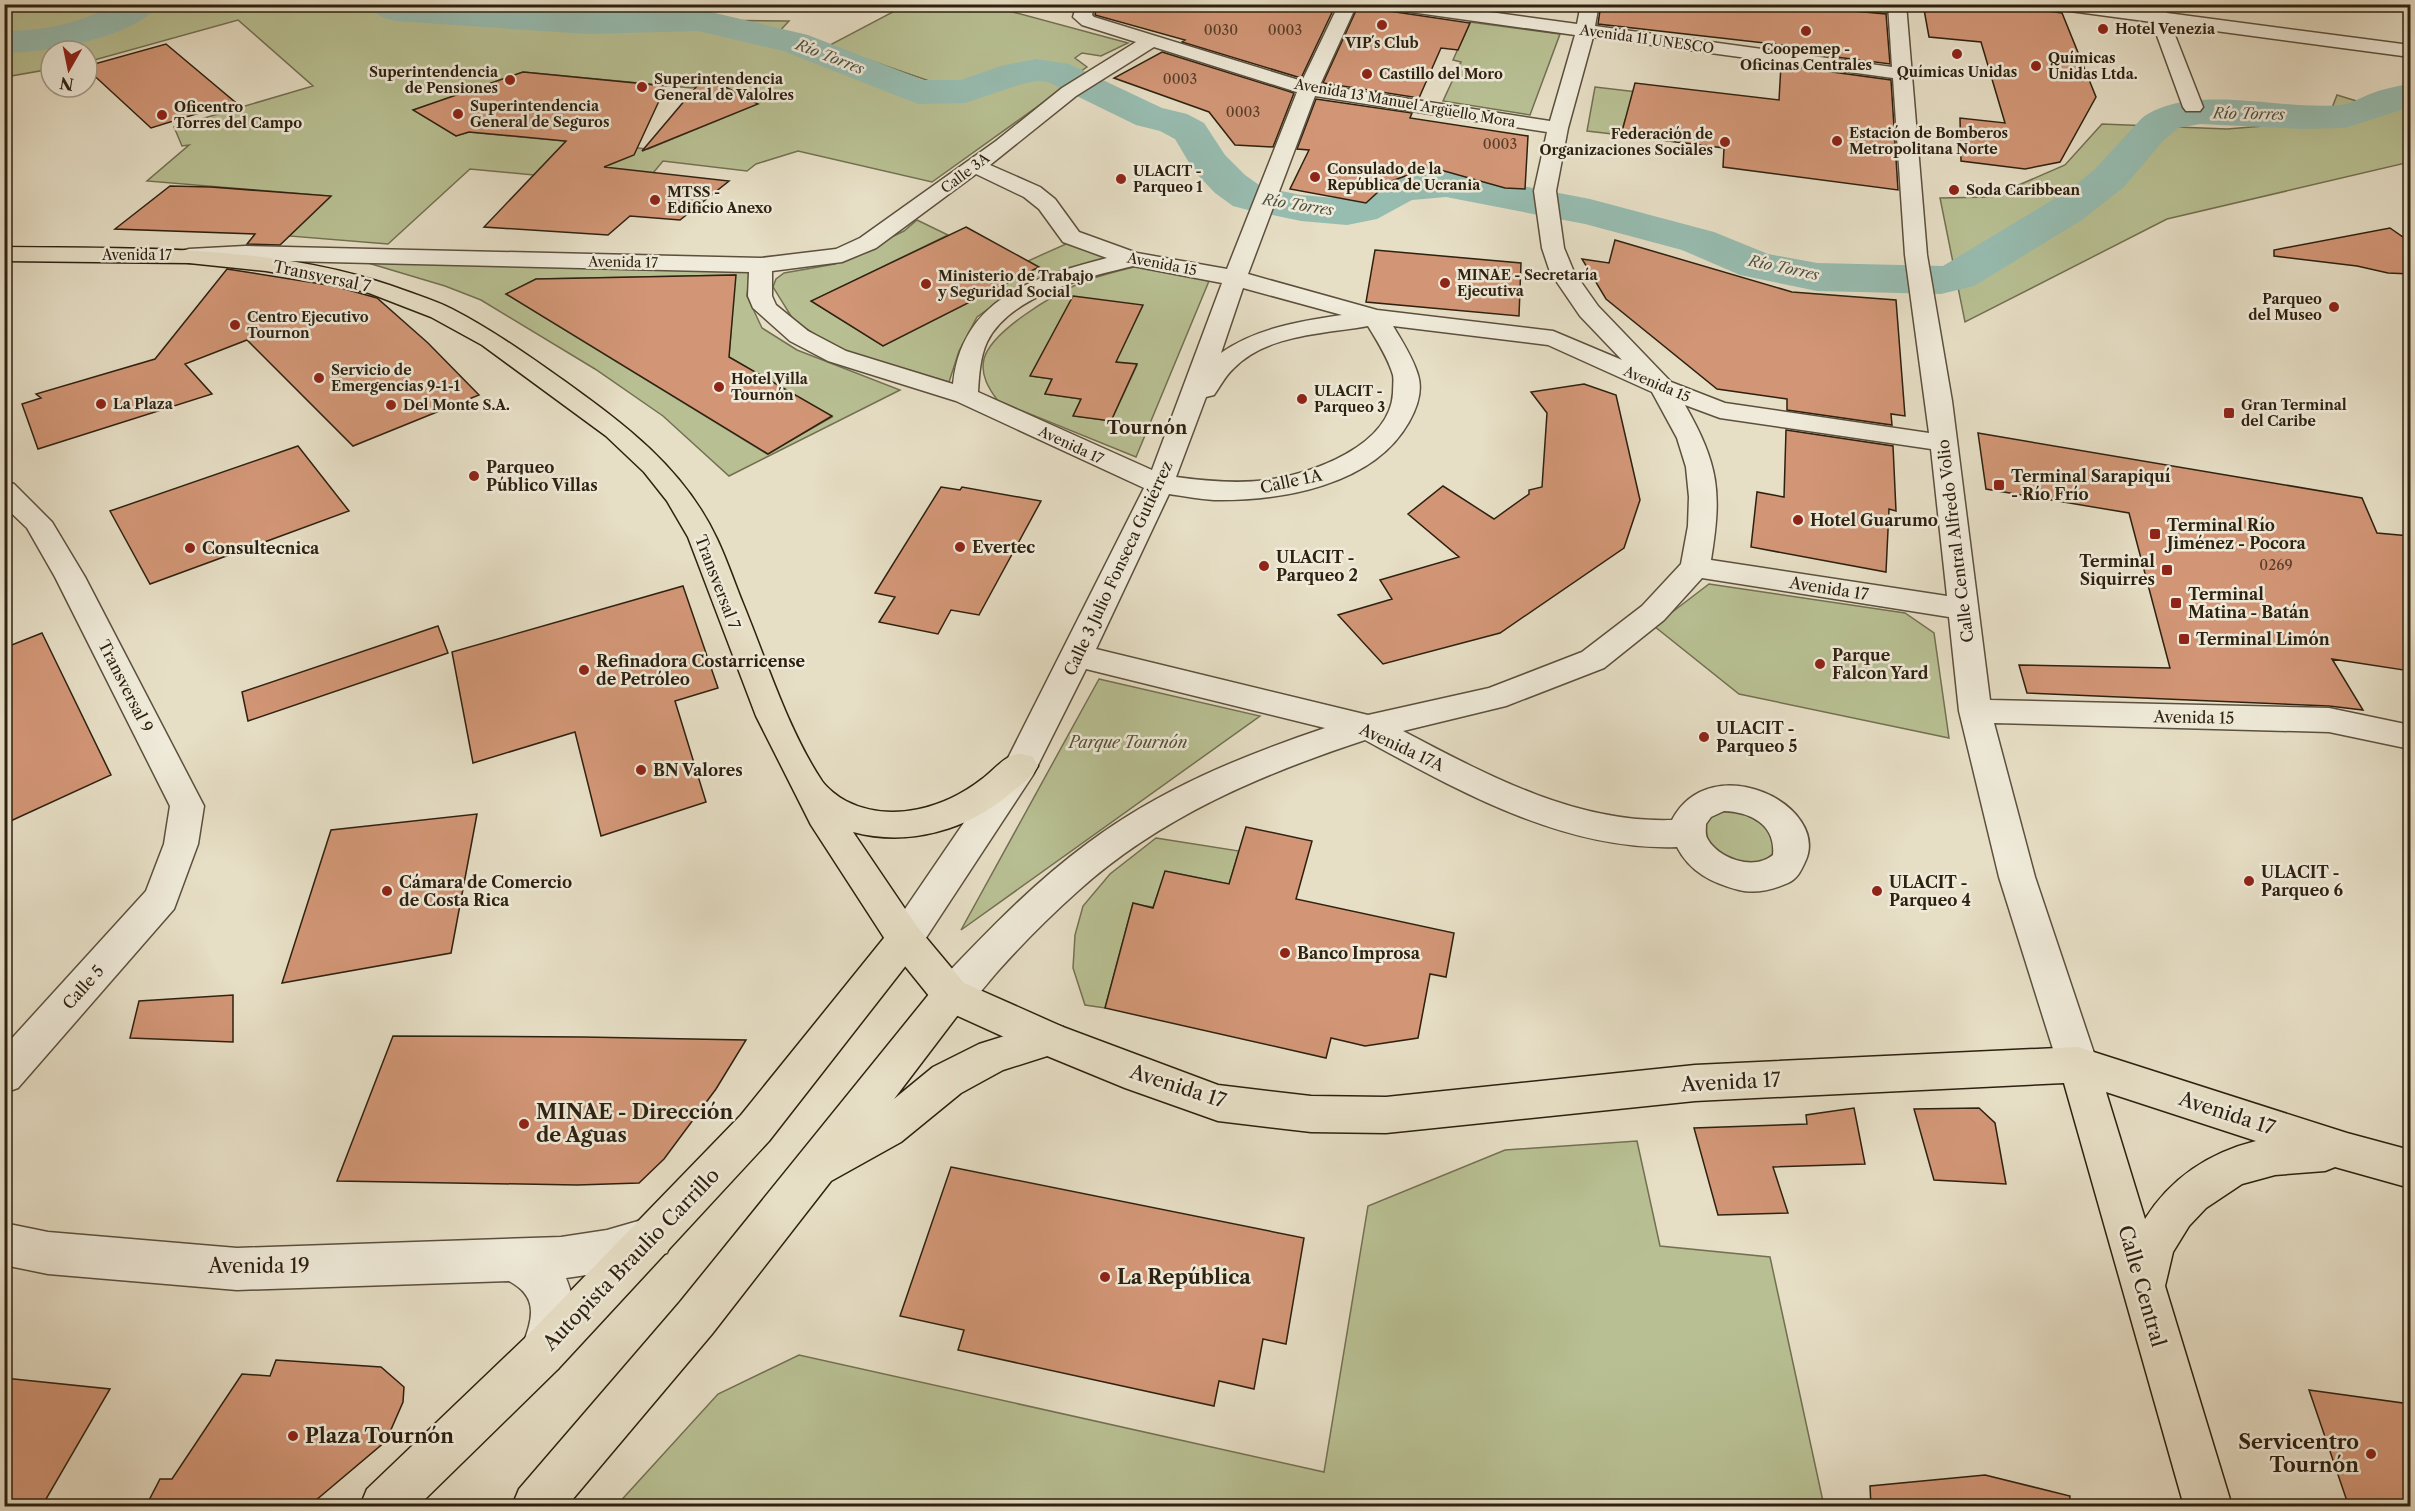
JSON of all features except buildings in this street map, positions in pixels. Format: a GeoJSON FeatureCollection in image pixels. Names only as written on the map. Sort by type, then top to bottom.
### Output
{"type":"FeatureCollection","features":[{"type":"Feature","properties":{"kind":"main road","name":"Avenida 17"},"geometry":{"type":"LineString","coordinates":[[5,255],[189,256]]}},
{"type":"Feature","properties":{"kind":"main road","name":"Transversal 7"},"geometry":{"type":"LineString","coordinates":[[189,256],[266,264],[331,275],[377,288],[440,312],[491,340],[615,430],[654,466],[679,497],[702,537],[772,717],[823,816],[905,939],[951,995],[1049,1039]]}},
{"type":"Feature","properties":{"kind":"main road"},"geometry":{"type":"LineString","coordinates":[[812,792],[832,810],[862,822],[896,825],[931,820],[964,807],[984,796],[1021,766]]}},
{"type":"Feature","properties":{"kind":"main road","name":"Autopista Braulio Carrillo"},"geometry":{"type":"LineString","coordinates":[[384,1506],[542,1353],[755,1128],[905,939]]}},
{"type":"Feature","properties":{"kind":"main road"},"geometry":{"type":"LineString","coordinates":[[536,1506],[625,1406],[951,995]]}},
{"type":"Feature","properties":{"kind":"main road","name":"Avenida 17"},"geometry":{"type":"LineString","coordinates":[[1049,1039],[1218,1103],[1311,1114],[1386,1115],[1430,1112],[1695,1083],[2078,1065],[2347,1152],[2410,1168]]}},
{"type":"Feature","properties":{"kind":"main road"},"geometry":{"type":"LineString","coordinates":[[815,1169],[887,1129],[947,1080],[993,1056],[1049,1039]]}},
{"type":"Feature","properties":{"kind":"main road","name":"Calle Central"},"geometry":{"type":"LineString","coordinates":[[2078,1065],[2208,1506]]}},
{"type":"Feature","properties":{"kind":"main road"},"geometry":{"type":"LineString","coordinates":[[2143,1286],[2159,1234],[2189,1194],[2232,1167],[2285,1153],[2347,1152]]}},
{"type":"Feature","properties":{"kind":"street","name":"Calle 3 Julio Fonseca Gutiérrez"},"geometry":{"type":"LineString","coordinates":[[905,939],[1021,766],[1160,484],[1188,413],[1235,278],[1308,89],[1348,4]]}},
{"type":"Feature","properties":{"kind":"street","name":"Avenida 11 UNESCO"},"geometry":{"type":"LineString","coordinates":[[1389,4],[1904,74]]}},
{"type":"Feature","properties":{"kind":"street"},"geometry":{"type":"LineString","coordinates":[[951,995],[1009,934],[1066,880],[1101,852],[1151,819],[1202,790],[1279,756],[1368,728],[1495,698],[1593,660],[1653,613],[1695,567],[1702,526],[1703,497],[1700,466],[1690,438],[1662,387],[1589,311],[1562,272],[1552,248],[1545,191],[1558,128],[1585,31],[1590,4]]}},
{"type":"Feature","properties":{"kind":"street","name":"Calle Central Alfredo Volio"},"geometry":{"type":"LineString","coordinates":[[1898,4],[1916,255],[1939,401],[1976,711],[2017,877],[2078,1065]]}},
{"type":"Feature","properties":{"kind":"street"},"geometry":{"type":"LineString","coordinates":[[2055,4],[2157,11],[2410,51]]}},
{"type":"Feature","properties":{"kind":"street","name":"Avenida 13 Manuel Argüello Mora"},"geometry":{"type":"LineString","coordinates":[[1084,11],[1151,41],[1308,89],[1558,128]]}},
{"type":"Feature","properties":{"kind":"street"},"geometry":{"type":"LineString","coordinates":[[2157,11],[2193,106]]}},
{"type":"Feature","properties":{"kind":"street","name":"Calle 3A"},"geometry":{"type":"LineString","coordinates":[[761,265],[842,255],[868,243],[974,166],[1069,92],[1096,73],[1151,41]]}},
{"type":"Feature","properties":{"kind":"street","name":"Avenida 15"},"geometry":{"type":"LineString","coordinates":[[974,166],[1032,192],[1047,204],[1071,237],[1133,259],[1235,278],[1375,317],[1553,338],[1662,387],[1720,410],[1943,443]]}},
{"type":"Feature","properties":{"kind":"street","name":"Avenida 17"},"geometry":{"type":"LineString","coordinates":[[189,256],[245,253],[761,265],[760,296],[765,308],[799,336],[837,356],[965,396],[1160,484]]}},
{"type":"Feature","properties":{"kind":"street"},"geometry":{"type":"LineString","coordinates":[[965,396],[967,372],[976,339],[994,317],[1012,303],[1066,276],[1133,259]]}},
{"type":"Feature","properties":{"kind":"street","name":"Avenida 15"},"geometry":{"type":"LineString","coordinates":[[1188,413],[1226,361],[1260,341],[1375,317]]}},
{"type":"Feature","properties":{"kind":"street","name":"Calle 1A"},"geometry":{"type":"LineString","coordinates":[[1160,484],[1213,491],[1267,489],[1317,478],[1359,459],[1389,434],[1405,406],[1406,376],[1394,349],[1375,317]]}},
{"type":"Feature","properties":{"kind":"street"},"geometry":{"type":"LineString","coordinates":[[1103,460],[1118,478],[1128,498],[1132,520],[1130,542]]}},
{"type":"Feature","properties":{"kind":"street","name":"Transversal 9"},"geometry":{"type":"LineString","coordinates":[[4,490],[38,522],[70,577],[187,806],[181,844],[161,900]]}},
{"type":"Feature","properties":{"kind":"street","name":"Avenida 17"},"geometry":{"type":"LineString","coordinates":[[1695,567],[1964,609]]}},
{"type":"Feature","properties":{"kind":"street","name":"Avenida 17A"},"geometry":{"type":"LineString","coordinates":[[1077,656],[1368,728],[1483,788],[1523,804],[1585,823],[1633,832],[1688,833]]}},
{"type":"Feature","properties":{"kind":"street","name":"Avenida 15"},"geometry":{"type":"LineString","coordinates":[[1976,711],[2329,720],[2410,737]]}},
{"type":"Feature","properties":{"kind":"street","name":"Calle 5"},"geometry":{"type":"LineString","coordinates":[[4,1075],[161,900]]}},
{"type":"Feature","properties":{"kind":"street","name":"Avenida 19"},"geometry":{"type":"LineString","coordinates":[[4,1244],[48,1253],[237,1269],[561,1258],[607,1251],[653,1238]]}},
{"type":"Feature","properties":{"kind":"street"},"geometry":{"type":"LineString","coordinates":[[515,1261],[538,1273],[551,1294],[553,1322],[542,1353]]}},
{"type":"Feature","properties":{"kind":"green space"},"geometry":{"type":"Polygon","coordinates":[[[385,4],[396,10],[587,23],[698,20],[789,21],[774,37],[795,43],[918,92],[965,91],[1031,73],[1050,76],[1069,84],[932,182],[798,151],[756,164],[747,171],[663,161],[648,179],[596,181],[470,169],[388,244],[289,236],[330,196],[147,181],[189,145],[182,146],[174,127],[313,86],[238,20],[99,59],[99,39],[39,39],[39,71],[5,77],[5,5],[385,4]],[[523,72],[414,110],[456,136],[469,132],[648,149],[757,104],[712,81],[692,88],[523,72]]]}},
{"type":"Feature","properties":{"kind":"green space"},"geometry":{"type":"Polygon","coordinates":[[[406,5],[512,5],[501,10],[406,5]]]}},
{"type":"Feature","properties":{"kind":"green space"},"geometry":{"type":"Polygon","coordinates":[[[906,5],[987,5],[1128,43],[1101,56],[1082,53],[1075,58],[1087,67],[1077,74],[1049,65],[1009,69],[981,81],[935,83],[828,46],[906,5]]]}},
{"type":"Feature","properties":{"kind":"green space"},"geometry":{"type":"Polygon","coordinates":[[[1829,5],[1885,5],[1887,14],[1831,9],[1829,5]]]}},
{"type":"Feature","properties":{"kind":"green space"},"geometry":{"type":"Polygon","coordinates":[[[1470,22],[1560,34],[1530,115],[1443,101],[1461,62],[1453,60],[1470,22]]]}},
{"type":"Feature","properties":{"kind":"green space"},"geometry":{"type":"Polygon","coordinates":[[[1595,87],[1731,103],[1625,120],[1621,135],[1587,131],[1595,87]]]}},
{"type":"Feature","properties":{"kind":"green space"},"geometry":{"type":"Polygon","coordinates":[[[2337,95],[2373,106],[2410,96],[2410,162],[2167,219],[1965,322],[1940,198],[1991,197],[2065,165],[2102,124],[2227,129],[2327,121],[2337,95]]]}},
{"type":"Feature","properties":{"kind":"green space"},"geometry":{"type":"Polygon","coordinates":[[[917,220],[948,235],[812,301],[883,346],[1038,267],[1028,261],[1068,243],[1108,259],[1052,274],[1008,295],[977,317],[959,351],[949,382],[838,349],[794,321],[773,287],[776,279],[784,273],[835,264],[904,231],[917,220]]]}},
{"type":"Feature","properties":{"kind":"green space"},"geometry":{"type":"Polygon","coordinates":[[[358,260],[750,271],[747,296],[762,328],[797,350],[900,390],[729,476],[663,416],[595,369],[481,300],[445,286],[358,260]],[[735,275],[536,279],[506,294],[767,454],[832,417],[729,357],[735,275]]]}},
{"type":"Feature","properties":{"kind":"green space"},"geometry":{"type":"Polygon","coordinates":[[[1142,265],[1209,281],[1136,457],[998,401],[986,382],[983,365],[989,348],[998,337],[1024,315],[1080,283],[1142,265]],[[1116,362],[1031,376],[1052,379],[1045,394],[1081,399],[1074,416],[1111,421],[1137,365],[1116,362]]]}},
{"type":"Feature","properties":{"kind":"green space","name":"Parque Falcon Yard"},"geometry":{"type":"Polygon","coordinates":[[[1709,584],[1905,613],[1934,633],[1949,738],[1739,694],[1654,626],[1709,584]]]}},
{"type":"Feature","properties":{"kind":"green space","name":"Parque Tournón"},"geometry":{"type":"Polygon","coordinates":[[[1099,679],[1260,716],[961,930],[1099,679]]]}},
{"type":"Feature","properties":{"kind":"green space"},"geometry":{"type":"Polygon","coordinates":[[[1748,810],[1777,833],[1772,860],[1738,866],[1706,846],[1705,817],[1713,811],[1748,810]]]}},
{"type":"Feature","properties":{"kind":"green space"},"geometry":{"type":"Polygon","coordinates":[[[1156,838],[1239,851],[1229,884],[1166,871],[1153,907],[1133,904],[1105,1008],[1085,1005],[1073,968],[1075,935],[1083,906],[1110,874],[1156,838]]]}},
{"type":"Feature","properties":{"kind":"green space"},"geometry":{"type":"Polygon","coordinates":[[[1637,1141],[1660,1246],[1770,1257],[1824,1506],[616,1506],[718,1394],[799,1355],[1324,1472],[1368,1206],[1505,1150],[1637,1141]]]}},
{"type":"Feature","properties":{"kind":"waterway","name":"Río Torres"},"geometry":{"type":"LineString","coordinates":[[4,42],[40,40],[76,33],[111,21],[142,4]]}},
{"type":"Feature","properties":{"kind":"waterway","name":"Río Torres"},"geometry":{"type":"LineString","coordinates":[[385,4],[395,10],[587,23],[698,20],[795,43],[918,92],[965,91],[1014,74],[1036,70],[1056,72],[1150,117],[1173,122],[1190,131],[1209,162],[1230,184],[1248,197],[1301,208],[1347,212],[1362,210],[1397,191],[1415,186],[1446,184],[1590,212],[1698,241],[1756,265],[1817,277],[1941,280],[1958,276],[2084,199],[2109,179],[2156,126],[2164,120],[2179,115],[2224,112],[2326,118],[2353,114],[2394,99],[2410,96]]}},
{"type":"Feature","properties":{"kind":"place","name":"VIP´s Club"},"geometry":{"type":"Point","coordinates":[1382,25]}},
{"type":"Feature","properties":{"kind":"place","name":"Hotel Venezia"},"geometry":{"type":"Point","coordinates":[2103,29]}},
{"type":"Feature","properties":{"kind":"place","name":"Coopemep - Oficinas Centrales"},"geometry":{"type":"Point","coordinates":[1806,31]}},
{"type":"Feature","properties":{"kind":"place","name":"Químicas Unidas"},"geometry":{"type":"Point","coordinates":[1957,54]}},
{"type":"Feature","properties":{"kind":"place","name":"Químicas Unidas Ltda."},"geometry":{"type":"Point","coordinates":[2036,66]}},
{"type":"Feature","properties":{"kind":"place","name":"Castillo del Moro"},"geometry":{"type":"Point","coordinates":[1367,74]}},
{"type":"Feature","properties":{"kind":"place","name":"Superintendencia de Pensiones"},"geometry":{"type":"Point","coordinates":[510,80]}},
{"type":"Feature","properties":{"kind":"place","name":"Superintendencia General de Valolres"},"geometry":{"type":"Point","coordinates":[642,87]}},
{"type":"Feature","properties":{"kind":"place","name":"Superintendencia General de Seguros"},"geometry":{"type":"Point","coordinates":[458,114]}},
{"type":"Feature","properties":{"kind":"place","name":"Oficentro Torres del Campo"},"geometry":{"type":"Point","coordinates":[162,115]}},
{"type":"Feature","properties":{"kind":"place","name":"Estación de Bomberos Metropolitana Norte"},"geometry":{"type":"Point","coordinates":[1837,141]}},
{"type":"Feature","properties":{"kind":"place","name":"Federación de Organizaciones Sociales"},"geometry":{"type":"Point","coordinates":[1725,142]}},
{"type":"Feature","properties":{"kind":"place","name":"Consulado de la República de Ucrania"},"geometry":{"type":"Point","coordinates":[1315,177]}},
{"type":"Feature","properties":{"kind":"place","name":"ULACIT - Parqueo 1"},"geometry":{"type":"Point","coordinates":[1121,179]}},
{"type":"Feature","properties":{"kind":"place","name":"Soda Caribbean"},"geometry":{"type":"Point","coordinates":[1954,190]}},
{"type":"Feature","properties":{"kind":"place","name":"MTSS - Edificio Anexo"},"geometry":{"type":"Point","coordinates":[655,200]}},
{"type":"Feature","properties":{"kind":"place","name":"MINAE - Secretaría Ejecutiva"},"geometry":{"type":"Point","coordinates":[1445,283]}},
{"type":"Feature","properties":{"kind":"place","name":"Ministerio de Trabajo y Seguridad Social"},"geometry":{"type":"Point","coordinates":[926,284]}},
{"type":"Feature","properties":{"kind":"place","name":"Parqueo del Museo"},"geometry":{"type":"Point","coordinates":[2334,307]}},
{"type":"Feature","properties":{"kind":"place","name":"Centro Ejecutivo Tournon"},"geometry":{"type":"Point","coordinates":[235,325]}},
{"type":"Feature","properties":{"kind":"place","name":"Servicio de Emergencias 9-1-1"},"geometry":{"type":"Point","coordinates":[319,378]}},
{"type":"Feature","properties":{"kind":"place","name":"Hotel Villa Tournón"},"geometry":{"type":"Point","coordinates":[719,387]}},
{"type":"Feature","properties":{"kind":"place","name":"ULACIT - Parqueo 3"},"geometry":{"type":"Point","coordinates":[1302,399]}},
{"type":"Feature","properties":{"kind":"place","name":"La Plaza"},"geometry":{"type":"Point","coordinates":[101,404]}},
{"type":"Feature","properties":{"kind":"place","name":"Del Monte S.A."},"geometry":{"type":"Point","coordinates":[391,405]}},
{"type":"Feature","properties":{"kind":"place","name":"Gran Terminal del Caribe"},"geometry":{"type":"Point","coordinates":[2229,413]}},
{"type":"Feature","properties":{"kind":"place","name":"Parqueo Público Villas"},"geometry":{"type":"Point","coordinates":[474,476]}},
{"type":"Feature","properties":{"kind":"place","name":"Terminal Sarapiquí - Río Frío"},"geometry":{"type":"Point","coordinates":[1999,485]}},
{"type":"Feature","properties":{"kind":"place","name":"Hotel Guarumo"},"geometry":{"type":"Point","coordinates":[1798,520]}},
{"type":"Feature","properties":{"kind":"place","name":"Terminal Río Jiménez - Pocora"},"geometry":{"type":"Point","coordinates":[2155,534]}},
{"type":"Feature","properties":{"kind":"place","name":"Evertec"},"geometry":{"type":"Point","coordinates":[960,547]}},
{"type":"Feature","properties":{"kind":"place","name":"Consultecnica"},"geometry":{"type":"Point","coordinates":[190,548]}},
{"type":"Feature","properties":{"kind":"place","name":"ULACIT - Parqueo 2"},"geometry":{"type":"Point","coordinates":[1264,566]}},
{"type":"Feature","properties":{"kind":"place","name":"Terminal Siquirres"},"geometry":{"type":"Point","coordinates":[2167,570]}},
{"type":"Feature","properties":{"kind":"place","name":"Terminal Matina - Batán"},"geometry":{"type":"Point","coordinates":[2176,603]}},
{"type":"Feature","properties":{"kind":"place","name":"Terminal Limón"},"geometry":{"type":"Point","coordinates":[2184,639]}},
{"type":"Feature","properties":{"kind":"place","name":"Parque Falcon Yard"},"geometry":{"type":"Point","coordinates":[1820,664]}},
{"type":"Feature","properties":{"kind":"place","name":"Refinadora Costarricense de Petróleo"},"geometry":{"type":"Point","coordinates":[584,670]}},
{"type":"Feature","properties":{"kind":"place","name":"ULACIT - Parqueo 5"},"geometry":{"type":"Point","coordinates":[1704,737]}},
{"type":"Feature","properties":{"kind":"place","name":"BN Valores"},"geometry":{"type":"Point","coordinates":[641,770]}},
{"type":"Feature","properties":{"kind":"place","name":"ULACIT - Parqueo 6"},"geometry":{"type":"Point","coordinates":[2249,881]}},
{"type":"Feature","properties":{"kind":"place","name":"Cámara de Comercio de Costa Rica"},"geometry":{"type":"Point","coordinates":[387,891]}},
{"type":"Feature","properties":{"kind":"place","name":"ULACIT - Parqueo 4"},"geometry":{"type":"Point","coordinates":[1877,891]}},
{"type":"Feature","properties":{"kind":"place","name":"Banco Improsa"},"geometry":{"type":"Point","coordinates":[1285,953]}},
{"type":"Feature","properties":{"kind":"place","name":"MINAE - Dirección de Aguas"},"geometry":{"type":"Point","coordinates":[524,1124]}},
{"type":"Feature","properties":{"kind":"place","name":"La República"},"geometry":{"type":"Point","coordinates":[1105,1277]}},
{"type":"Feature","properties":{"kind":"place","name":"Plaza Tournón"},"geometry":{"type":"Point","coordinates":[293,1436]}},
{"type":"Feature","properties":{"kind":"place","name":"Servicentro Tournón"},"geometry":{"type":"Point","coordinates":[2371,1454]}},
{"type":"Feature","properties":{"kind":"district","name":"Tournón"},"geometry":{"type":"Point","coordinates":[1147,428]}}]}
